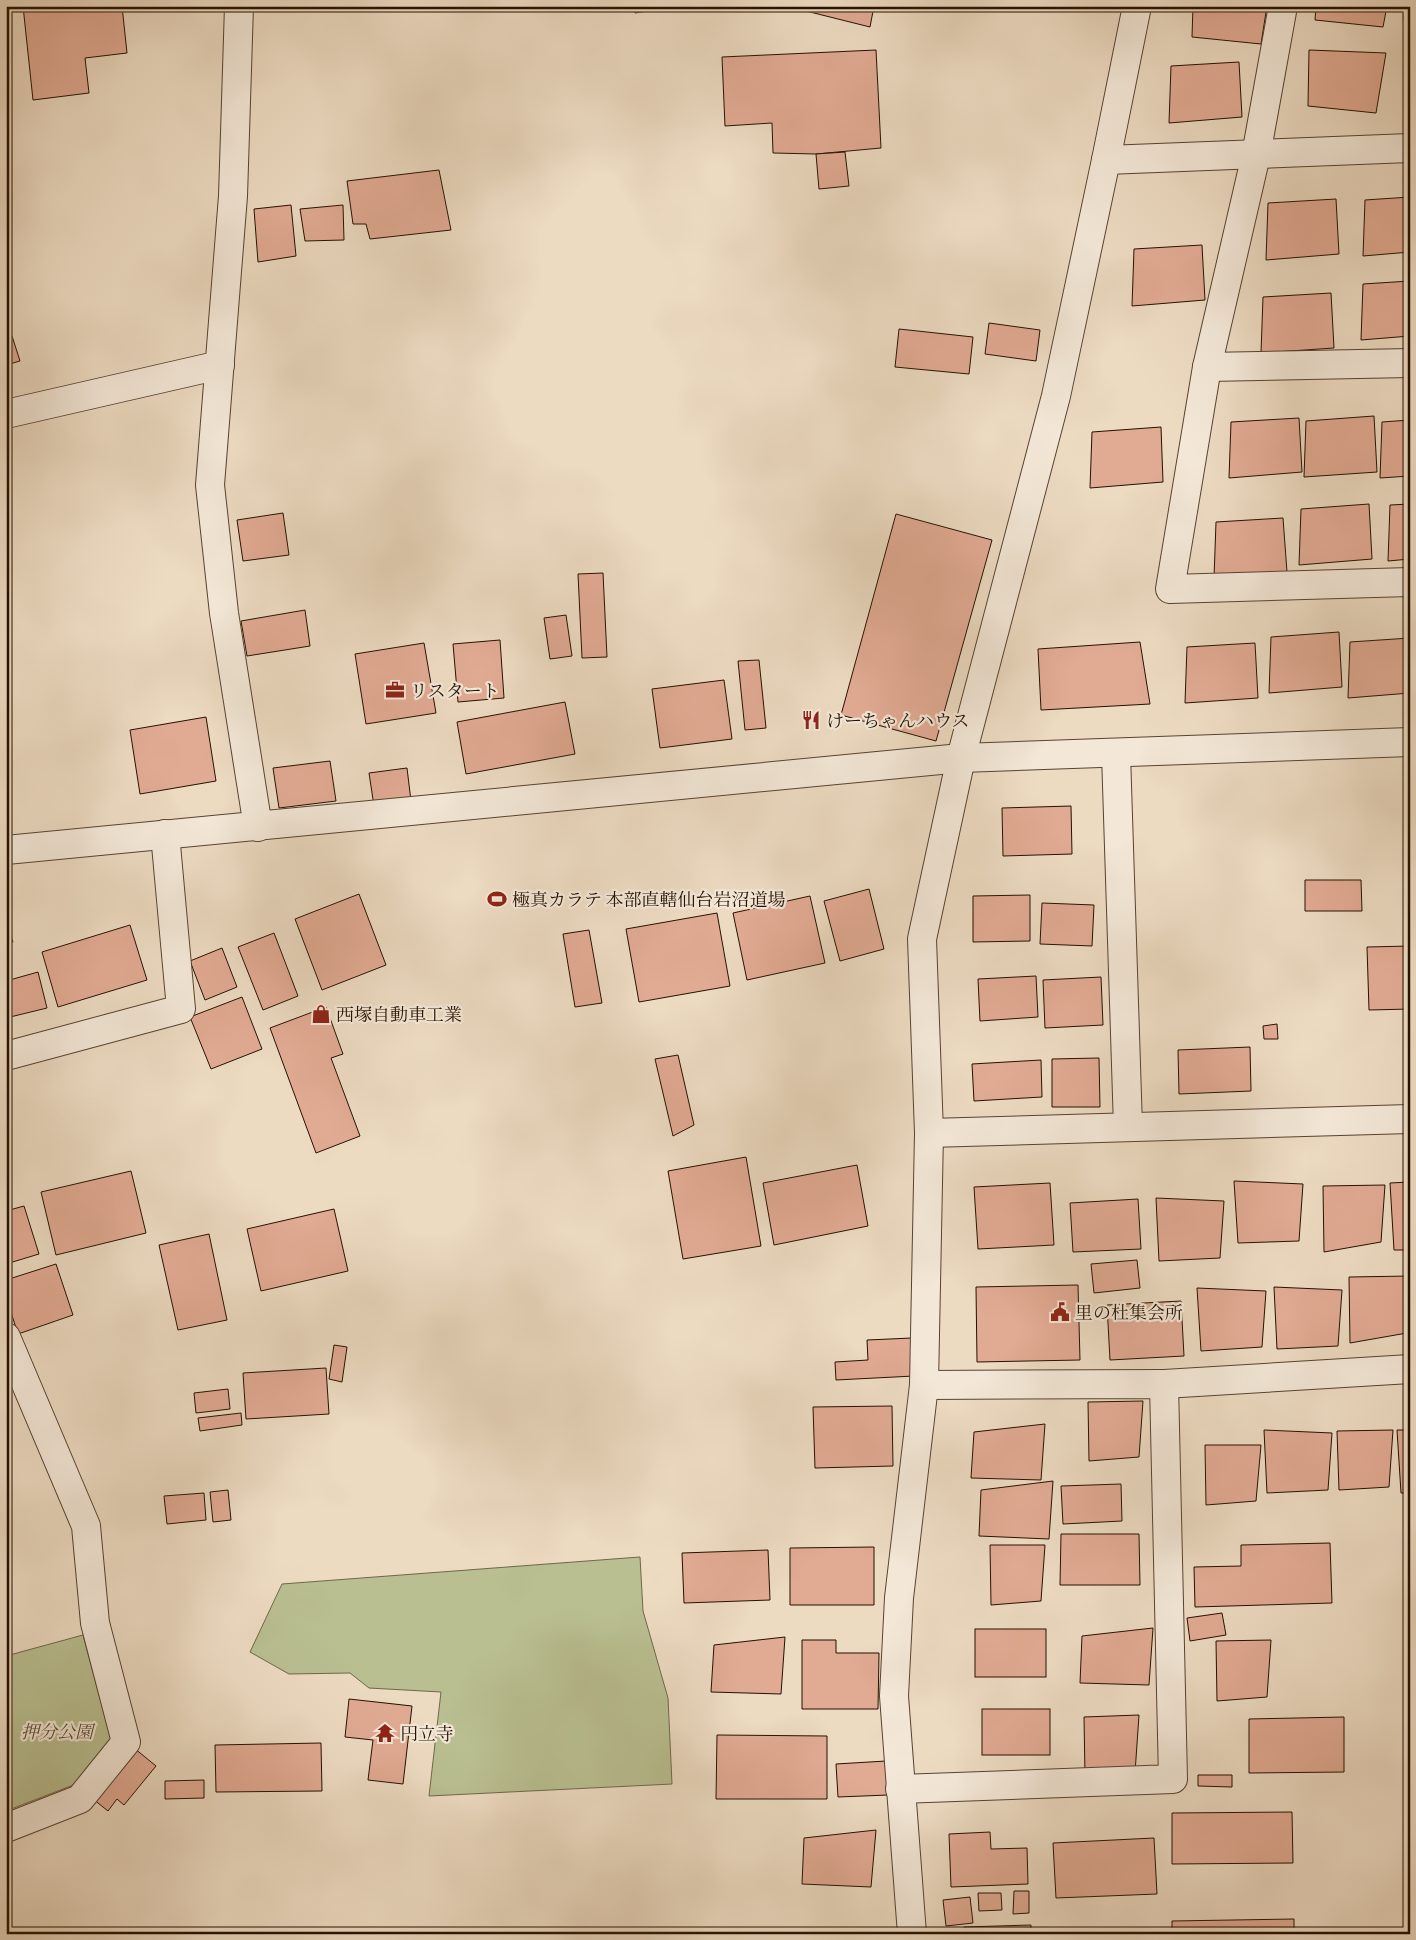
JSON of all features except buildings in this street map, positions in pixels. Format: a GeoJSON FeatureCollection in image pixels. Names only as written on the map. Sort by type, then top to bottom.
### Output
{"type":"FeatureCollection","features":[{"type":"Feature","properties":{"kind":"street"},"geometry":{"type":"LineString","coordinates":[[239,6],[233,196],[210,485],[224,613],[258,827]]}},
{"type":"Feature","properties":{"kind":"street"},"geometry":{"type":"LineString","coordinates":[[912,1934],[894,1696],[899,1598],[924,1385],[929,1133],[922,939],[961,758],[1056,396],[1137,6]]}},
{"type":"Feature","properties":{"kind":"street"},"geometry":{"type":"LineString","coordinates":[[1283,6],[1256,155],[1207,367],[1170,589],[1410,582]]}},
{"type":"Feature","properties":{"kind":"street"},"geometry":{"type":"LineString","coordinates":[[1106,160],[1410,148]]}},
{"type":"Feature","properties":{"kind":"street"},"geometry":{"type":"LineString","coordinates":[[1207,367],[1410,363]]}},
{"type":"Feature","properties":{"kind":"street"},"geometry":{"type":"LineString","coordinates":[[6,414],[220,365]]}},
{"type":"Feature","properties":{"kind":"street"},"geometry":{"type":"LineString","coordinates":[[6,850],[961,758],[1116,754],[1410,742]]}},
{"type":"Feature","properties":{"kind":"street"},"geometry":{"type":"LineString","coordinates":[[1116,754],[1128,1127]]}},
{"type":"Feature","properties":{"kind":"street"},"geometry":{"type":"LineString","coordinates":[[6,1056],[181,1009],[165,834]]}},
{"type":"Feature","properties":{"kind":"street"},"geometry":{"type":"LineString","coordinates":[[929,1133],[1410,1119]]}},
{"type":"Feature","properties":{"kind":"street"},"geometry":{"type":"LineString","coordinates":[[6,1336],[86,1526],[95,1623],[126,1742],[80,1799],[6,1828]]}},
{"type":"Feature","properties":{"kind":"street"},"geometry":{"type":"LineString","coordinates":[[924,1385],[1164,1384],[1410,1369]]}},
{"type":"Feature","properties":{"kind":"street"},"geometry":{"type":"LineString","coordinates":[[900,1789],[1173,1779],[1164,1384]]}},
{"type":"Feature","properties":{"kind":"green space"},"geometry":{"type":"Polygon","coordinates":[[[640,1557],[643,1611],[668,1698],[672,1784],[429,1796],[441,1692],[369,1688],[350,1673],[289,1674],[250,1652],[282,1584],[640,1557]]]}},
{"type":"Feature","properties":{"kind":"green space","name":"押分公園"},"geometry":{"type":"Polygon","coordinates":[[[83,1635],[113,1747],[76,1784],[6,1811],[6,1656],[83,1635]]]}},
{"type":"Feature","properties":{"kind":"place","name":"リスタート"},"geometry":{"type":"Point","coordinates":[395,690]}},
{"type":"Feature","properties":{"kind":"place","name":"けーちゃんハウス"},"geometry":{"type":"Point","coordinates":[811,720]}},
{"type":"Feature","properties":{"kind":"place","name":"極真カラテ 本部直轄仙台岩沼道場"},"geometry":{"type":"Point","coordinates":[497,899]}},
{"type":"Feature","properties":{"kind":"place","name":"西塚自動車工業"},"geometry":{"type":"Point","coordinates":[321,1014]}},
{"type":"Feature","properties":{"kind":"place","name":"里の杜集会所"},"geometry":{"type":"Point","coordinates":[1060,1312]}},
{"type":"Feature","properties":{"kind":"place","name":"円立寺"},"geometry":{"type":"Point","coordinates":[385,1733]}}]}
